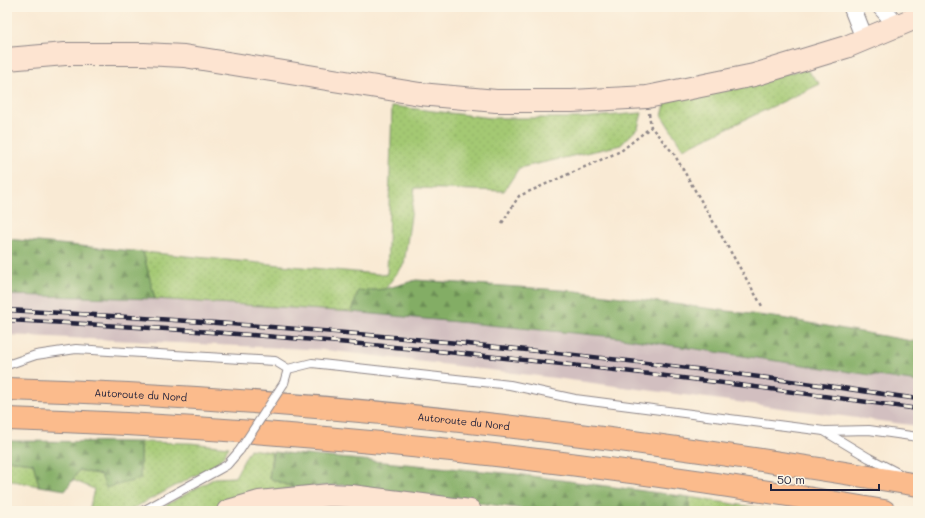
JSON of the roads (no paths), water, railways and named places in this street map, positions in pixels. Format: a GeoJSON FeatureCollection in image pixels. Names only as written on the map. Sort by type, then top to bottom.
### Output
{"type":"FeatureCollection","features":[{"type":"Feature","properties":{"kind":"highway","name":"Autoroute du Nord"},"geometry":{"type":"LineString","coordinates":[[7,389],[248,402],[445,419],[736,456],[918,484]]}},
{"type":"Feature","properties":{"kind":"highway"},"geometry":{"type":"LineString","coordinates":[[7,419],[255,433],[438,449],[644,474],[786,494],[884,511]]}},
{"type":"Feature","properties":{"kind":"street"},"geometry":{"type":"LineString","coordinates":[[852,7],[865,40]]}},
{"type":"Feature","properties":{"kind":"street"},"geometry":{"type":"LineString","coordinates":[[881,7],[898,26]]}},
{"type":"Feature","properties":{"kind":"street"},"geometry":{"type":"LineString","coordinates":[[7,59],[65,54],[144,54],[218,61],[420,94],[488,100],[572,101],[647,97],[754,76],[865,40],[918,17]]}},
{"type":"Feature","properties":{"kind":"street"},"geometry":{"type":"LineString","coordinates":[[228,511],[259,502],[330,495],[351,496],[470,511]]}},
{"type":"Feature","properties":{"kind":"lane"},"geometry":{"type":"LineString","coordinates":[[7,364],[36,355],[76,349],[275,361],[288,369],[312,363],[510,385],[575,399],[824,431],[869,430],[918,437]]}},
{"type":"Feature","properties":{"kind":"lane"},"geometry":{"type":"LineString","coordinates":[[143,511],[227,465],[240,450],[284,383],[288,369]]}},
{"type":"Feature","properties":{"kind":"lane"},"geometry":{"type":"LineString","coordinates":[[824,431],[869,458],[918,484]]}},
{"type":"Feature","properties":{"kind":"railway"},"geometry":{"type":"LineString","coordinates":[[7,310],[236,324],[350,333],[577,355],[691,368],[918,399]]}},
{"type":"Feature","properties":{"kind":"railway"},"geometry":{"type":"LineString","coordinates":[[7,320],[236,334],[464,354],[691,379],[918,409]]}}]}
